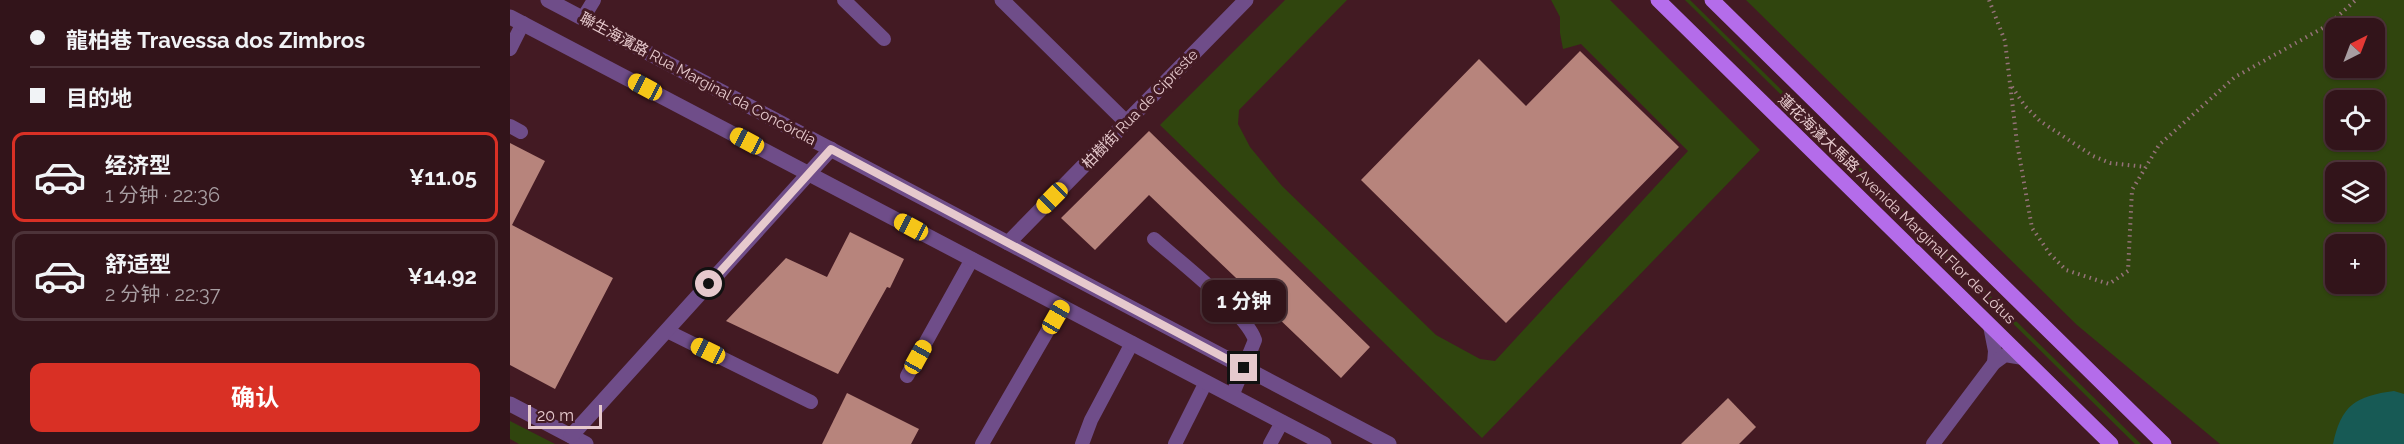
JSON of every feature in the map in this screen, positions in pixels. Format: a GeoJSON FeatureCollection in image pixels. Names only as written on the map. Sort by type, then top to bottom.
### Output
{"type":"FeatureCollection","features":[{"type":"Feature","properties":{"kind":"main road","name":"蓮花海濱大馬路 Avenida Marginal Flor de Lótus"},"geometry":{"type":"LineString","coordinates":[[1658,0],[2111,444]]}},
{"type":"Feature","properties":{"kind":"main road","name":"蓮花海濱大馬路 Avenida Marginal Flor de Lótus"},"geometry":{"type":"LineString","coordinates":[[1713,0],[2164,444]]}},
{"type":"Feature","properties":{"kind":"street","name":"聯生海濱路 Rua Marginal da Concórdia"},"geometry":{"type":"LineString","coordinates":[[548,0],[1389,444]]}},
{"type":"Feature","properties":{"kind":"street"},"geometry":{"type":"LineString","coordinates":[[1002,0],[1126,122]]}},
{"type":"Feature","properties":{"kind":"street","name":"柏樹街 Rua de Cipreste"},"geometry":{"type":"LineString","coordinates":[[1008,243],[1246,0]]}},
{"type":"Feature","properties":{"kind":"street","name":"聯生海濱路 Rua Marginal da Concórdia"},"geometry":{"type":"LineString","coordinates":[[516,20],[1324,444]]}},
{"type":"Feature","properties":{"kind":"street"},"geometry":{"type":"LineString","coordinates":[[572,436],[831,149]]}},
{"type":"Feature","properties":{"kind":"street"},"geometry":{"type":"LineString","coordinates":[[510,404],[586,444]]}},
{"type":"Feature","properties":{"kind":"lane"},"geometry":{"type":"LineString","coordinates":[[583,18],[594,0]]}},
{"type":"Feature","properties":{"kind":"lane"},"geometry":{"type":"LineString","coordinates":[[844,0],[884,39]]}},
{"type":"Feature","properties":{"kind":"lane"},"geometry":{"type":"LineString","coordinates":[[510,49],[516,20]]}},
{"type":"Feature","properties":{"kind":"lane"},"geometry":{"type":"LineString","coordinates":[[1154,239],[1239,315],[1252,330],[1255,340],[1232,396]]}},
{"type":"Feature","properties":{"kind":"lane"},"geometry":{"type":"LineString","coordinates":[[907,376],[972,259]]}},
{"type":"Feature","properties":{"kind":"lane"},"geometry":{"type":"LineString","coordinates":[[982,444],[1062,306]]}},
{"type":"Feature","properties":{"kind":"lane"},"geometry":{"type":"LineString","coordinates":[[1990,326],[1995,351],[1994,363]]}},
{"type":"Feature","properties":{"kind":"lane"},"geometry":{"type":"LineString","coordinates":[[667,331],[811,402]]}},
{"type":"Feature","properties":{"kind":"lane"},"geometry":{"type":"LineString","coordinates":[[1083,444],[1091,420],[1132,343]]}},
{"type":"Feature","properties":{"kind":"lane"},"geometry":{"type":"LineString","coordinates":[[1933,444],[1994,363],[2005,355],[2023,358]]}},
{"type":"Feature","properties":{"kind":"lane"},"geometry":{"type":"LineString","coordinates":[[1175,444],[1206,382]]}},
{"type":"Feature","properties":{"kind":"lane"},"geometry":{"type":"LineString","coordinates":[[1270,444],[1282,422]]}},
{"type":"Feature","properties":{"kind":"path"},"geometry":{"type":"LineString","coordinates":[[1989,0],[2005,41],[2017,143],[2032,228],[2050,254],[2066,270],[2109,284],[2128,271],[2132,190],[2159,145],[2235,77],[2328,25],[2356,0]]}},
{"type":"Feature","properties":{"kind":"path"},"geometry":{"type":"LineString","coordinates":[[2012,86],[2025,106],[2040,121],[2093,156],[2110,163],[2146,167]]}},
{"type":"Feature","properties":{"kind":"green space"},"geometry":{"type":"Polygon","coordinates":[[[1285,0],[1347,0],[1239,110],[1238,124],[1250,147],[1282,186],[1436,335],[1480,359],[1495,361],[1688,151],[1581,44],[1563,49],[1560,17],[1551,0],[1610,0],[1760,150],[1482,438],[1160,125],[1285,0]]]}},
{"type":"Feature","properties":{"kind":"green space"},"geometry":{"type":"Polygon","coordinates":[[[1685,0],[1690,0],[2141,444],[2135,444],[1685,0]]]}},
{"type":"Feature","properties":{"kind":"green space"},"geometry":{"type":"Polygon","coordinates":[[[1746,0],[2404,0],[2404,444],[2220,444],[2077,325],[1746,0]]]}},
{"type":"Feature","properties":{"kind":"green space"},"geometry":{"type":"Polygon","coordinates":[[[510,421],[555,444],[519,444],[510,439],[510,421]]]}},
{"type":"Feature","properties":{"kind":"water"},"geometry":{"type":"Polygon","coordinates":[[[2394,391],[2404,394],[2404,444],[2333,444],[2341,420],[2352,405],[2370,396],[2394,391]]]}},
{"type":"Feature","properties":{"kind":"building"},"geometry":{"type":"Polygon","coordinates":[[[1580,51],[1679,147],[1506,323],[1361,180],[1479,59],[1526,106],[1580,51]]]}},
{"type":"Feature","properties":{"kind":"building"},"geometry":{"type":"Polygon","coordinates":[[[1149,131],[1370,347],[1341,378],[1149,195],[1095,250],[1061,218],[1149,131]]]}},
{"type":"Feature","properties":{"kind":"building"},"geometry":{"type":"Polygon","coordinates":[[[510,143],[545,161],[512,225],[613,278],[555,389],[510,365],[510,143]]]}},
{"type":"Feature","properties":{"kind":"building"},"geometry":{"type":"Polygon","coordinates":[[[850,232],[904,259],[890,288],[887,287],[838,374],[726,321],[786,258],[827,277],[850,232]]]}},
{"type":"Feature","properties":{"kind":"building"},"geometry":{"type":"Polygon","coordinates":[[[847,393],[919,429],[911,444],[822,444],[847,393]]]}},
{"type":"Feature","properties":{"kind":"building"},"geometry":{"type":"Polygon","coordinates":[[[1728,398],[1756,427],[1739,444],[1681,444],[1728,398]]]}},
{"type":"Feature","properties":{"kind":"route"},"geometry":{"type":"LineString","coordinates":[[709,284],[831,149],[1244,368]]}}]}
